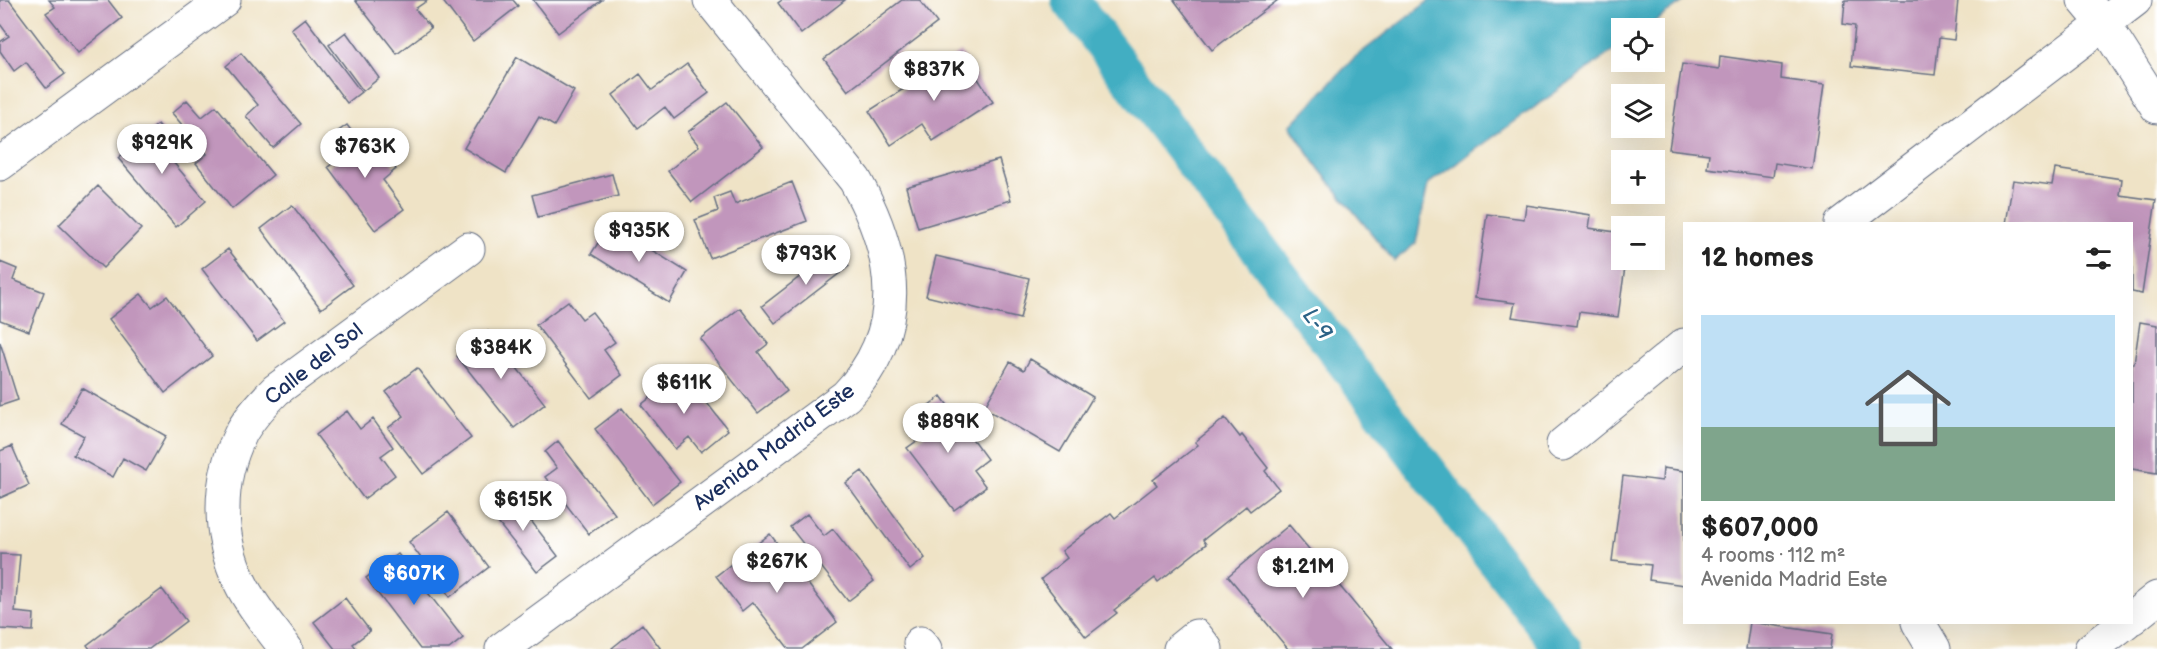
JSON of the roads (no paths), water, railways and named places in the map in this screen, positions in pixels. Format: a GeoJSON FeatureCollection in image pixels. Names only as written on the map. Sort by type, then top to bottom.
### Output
{"type":"FeatureCollection","features":[{"type":"Feature","properties":{"kind":"street"},"geometry":{"type":"LineString","coordinates":[[0,164],[224,0]]}},
{"type":"Feature","properties":{"kind":"street","name":"Avenida Madrid Este"},"geometry":{"type":"LineString","coordinates":[[502,649],[846,396],[876,357],[885,334],[890,309],[889,280],[883,245],[868,204],[855,180],[710,0]]}},
{"type":"Feature","properties":{"kind":"street"},"geometry":{"type":"LineString","coordinates":[[1843,222],[2094,12],[2135,0]]}},
{"type":"Feature","properties":{"kind":"street"},"geometry":{"type":"LineString","coordinates":[[2094,12],[2157,108]]}},
{"type":"Feature","properties":{"kind":"street","name":"Calle del Sol"},"geometry":{"type":"LineString","coordinates":[[286,649],[242,587],[232,564],[225,538],[222,511],[224,484],[231,457],[242,432],[257,410],[276,390],[468,249]]}},
{"type":"Feature","properties":{"kind":"street"},"geometry":{"type":"LineString","coordinates":[[1563,444],[1683,346]]}},
{"type":"Feature","properties":{"kind":"street"},"geometry":{"type":"LineString","coordinates":[[2133,617],[2157,598]]}},
{"type":"Feature","properties":{"kind":"street"},"geometry":{"type":"LineString","coordinates":[[1919,624],[1934,649]]}},
{"type":"Feature","properties":{"kind":"street"},"geometry":{"type":"LineString","coordinates":[[2091,649],[2123,624]]}},
{"type":"Feature","properties":{"kind":"street"},"geometry":{"type":"LineString","coordinates":[[1180,649],[1196,636],[1206,649]]}},
{"type":"Feature","properties":{"kind":"water"},"geometry":{"type":"Polygon","coordinates":[[[1430,0],[1686,0],[1660,18],[1611,18],[1611,52],[1428,184],[1416,243],[1394,261],[1319,169],[1290,126],[1354,58],[1430,0]]]}},
{"type":"Feature","properties":{"kind":"waterway","name":"L-9"},"geometry":{"type":"LineString","coordinates":[[1070,0],[1563,649]]}}]}
